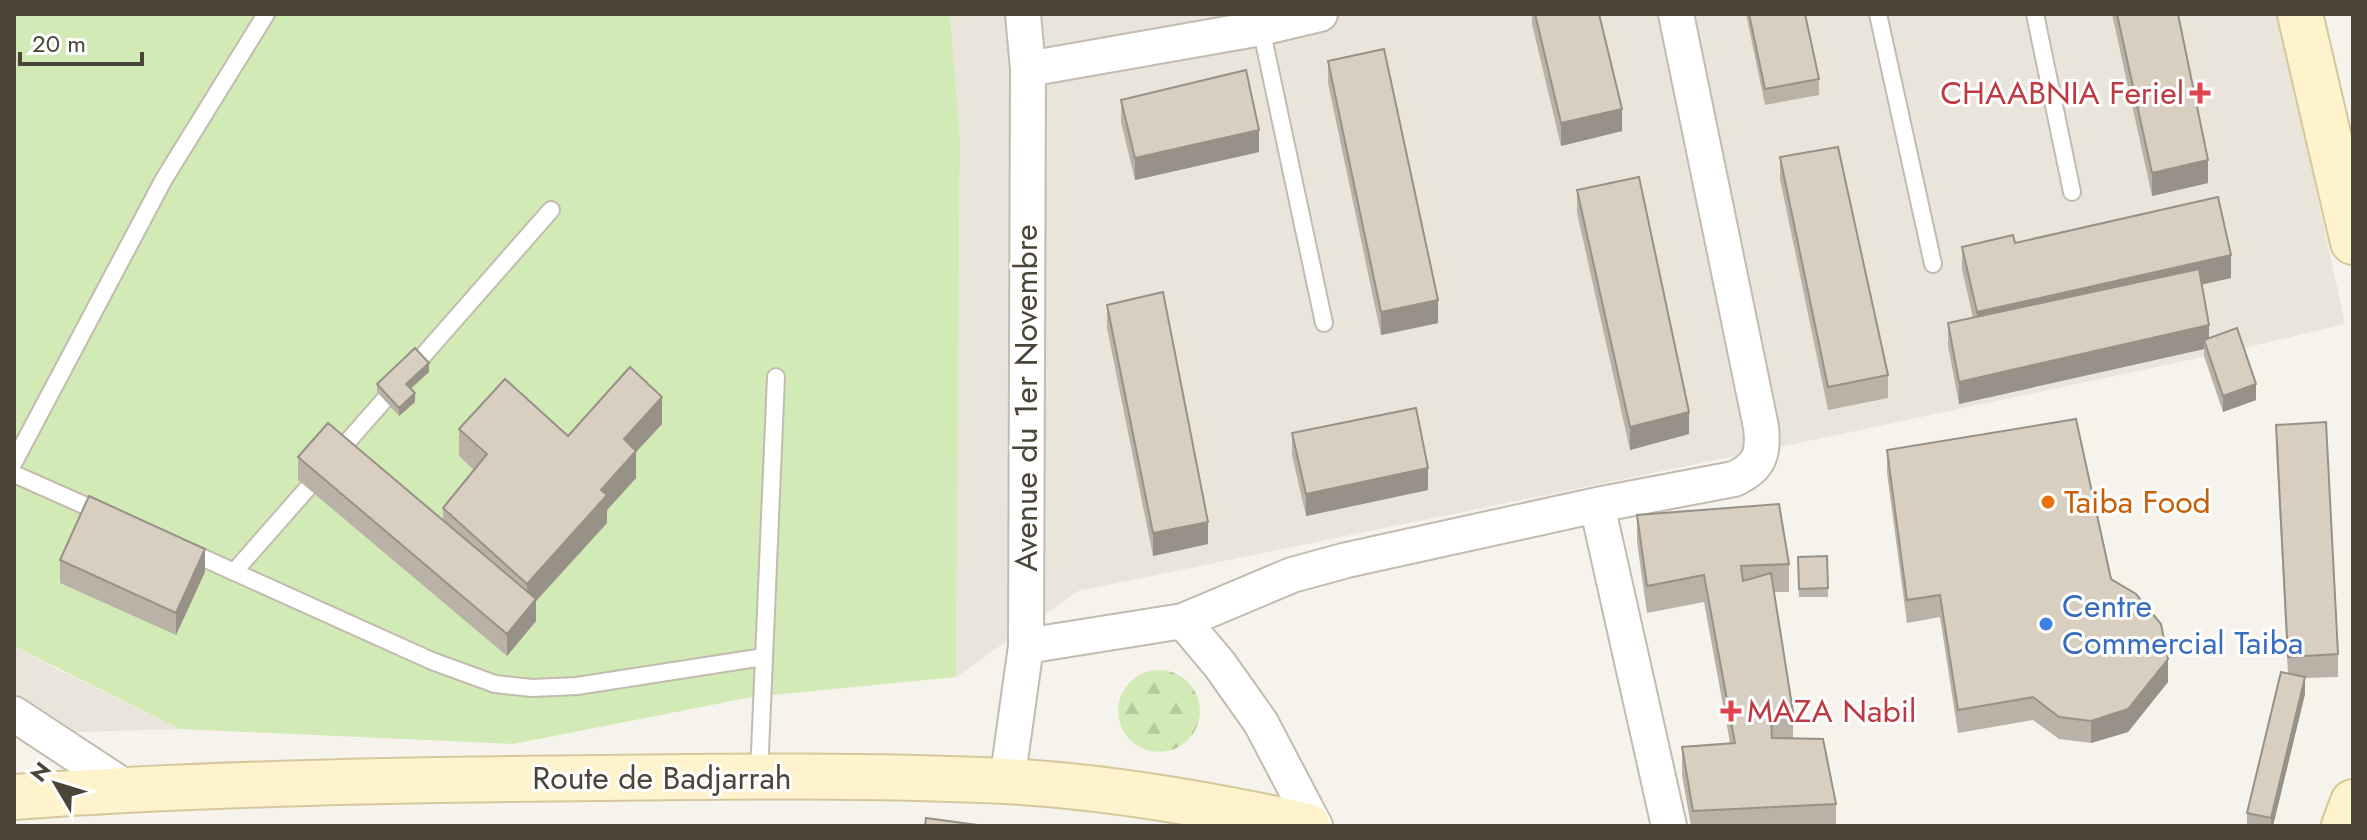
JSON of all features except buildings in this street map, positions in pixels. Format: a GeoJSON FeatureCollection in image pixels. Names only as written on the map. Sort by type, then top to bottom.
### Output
{"type":"FeatureCollection","features":[{"type":"Feature","properties":{"kind":"main road"},"geometry":{"type":"LineString","coordinates":[[2300,14],[2353,242]]}},
{"type":"Feature","properties":{"kind":"main road","name":"Route de Badjarrah"},"geometry":{"type":"LineString","coordinates":[[14,797],[128,789],[759,776],[1007,782],[1192,804],[1308,826]]}},
{"type":"Feature","properties":{"kind":"main road"},"geometry":{"type":"LineString","coordinates":[[2344,826],[2353,802]]}},
{"type":"Feature","properties":{"kind":"street","name":"Avenue du 1er Novembre"},"geometry":{"type":"LineString","coordinates":[[1007,782],[1026,646],[1028,69],[1023,14]]}},
{"type":"Feature","properties":{"kind":"street"},"geometry":{"type":"LineString","coordinates":[[1028,69],[1261,28],[1320,14]]}},
{"type":"Feature","properties":{"kind":"street"},"geometry":{"type":"LineString","coordinates":[[1026,646],[1183,621],[1292,575],[1347,560],[1597,505],[1734,479],[1749,472],[1759,458],[1763,444],[1733,281],[1676,14]]}},
{"type":"Feature","properties":{"kind":"street"},"geometry":{"type":"LineString","coordinates":[[1597,505],[1669,826]]}},
{"type":"Feature","properties":{"kind":"street"},"geometry":{"type":"LineString","coordinates":[[1183,621],[1220,665],[1261,723],[1315,826]]}},
{"type":"Feature","properties":{"kind":"street"},"geometry":{"type":"LineString","coordinates":[[14,714],[128,789]]}},
{"type":"Feature","properties":{"kind":"lane"},"geometry":{"type":"LineString","coordinates":[[14,462],[164,179],[266,14]]}},
{"type":"Feature","properties":{"kind":"lane"},"geometry":{"type":"LineString","coordinates":[[1878,14],[1933,264]]}},
{"type":"Feature","properties":{"kind":"lane"},"geometry":{"type":"LineString","coordinates":[[2035,14],[2072,192]]}},
{"type":"Feature","properties":{"kind":"lane"},"geometry":{"type":"LineString","coordinates":[[1261,28],[1324,323]]}},
{"type":"Feature","properties":{"kind":"lane"},"geometry":{"type":"LineString","coordinates":[[234,572],[551,210]]}},
{"type":"Feature","properties":{"kind":"lane"},"geometry":{"type":"LineString","coordinates":[[759,776],[776,377]]}},
{"type":"Feature","properties":{"kind":"lane"},"geometry":{"type":"LineString","coordinates":[[14,474],[124,523]]}},
{"type":"Feature","properties":{"kind":"lane"},"geometry":{"type":"LineString","coordinates":[[179,547],[432,661],[495,684],[532,688],[577,686],[764,657]]}},
{"type":"Feature","properties":{"kind":"shaded area"},"geometry":{"type":"Polygon","coordinates":[[[950,14],[2278,14],[2345,324],[1794,444],[1078,591],[956,677],[960,137],[950,14]]]}},
{"type":"Feature","properties":{"kind":"shaded area"},"geometry":{"type":"Polygon","coordinates":[[[14,646],[51,666],[180,729],[14,734],[14,646]]]}},
{"type":"Feature","properties":{"kind":"green space"},"geometry":{"type":"Polygon","coordinates":[[[14,14],[950,14],[960,137],[956,677],[752,697],[513,744],[180,729],[14,646],[14,14]]]}},
{"type":"Feature","properties":{"kind":"green space"},"geometry":{"type":"Polygon","coordinates":[[[1159,670],[1175,674],[1188,682],[1196,695],[1200,711],[1196,727],[1188,740],[1175,748],[1159,752],[1143,748],[1130,740],[1122,727],[1118,711],[1122,695],[1130,682],[1143,674],[1159,670]]]}},
{"type":"Feature","properties":{"kind":"place","name":"CHAABNIA Feriel"},"geometry":{"type":"Point","coordinates":[2200,93]}},
{"type":"Feature","properties":{"kind":"place","name":"Taiba Food"},"geometry":{"type":"Point","coordinates":[2048,502]}},
{"type":"Feature","properties":{"kind":"place","name":"Centre Commercial Taiba"},"geometry":{"type":"Point","coordinates":[2046,624]}},
{"type":"Feature","properties":{"kind":"place","name":"MAZA Nabil"},"geometry":{"type":"Point","coordinates":[1731,711]}}]}
